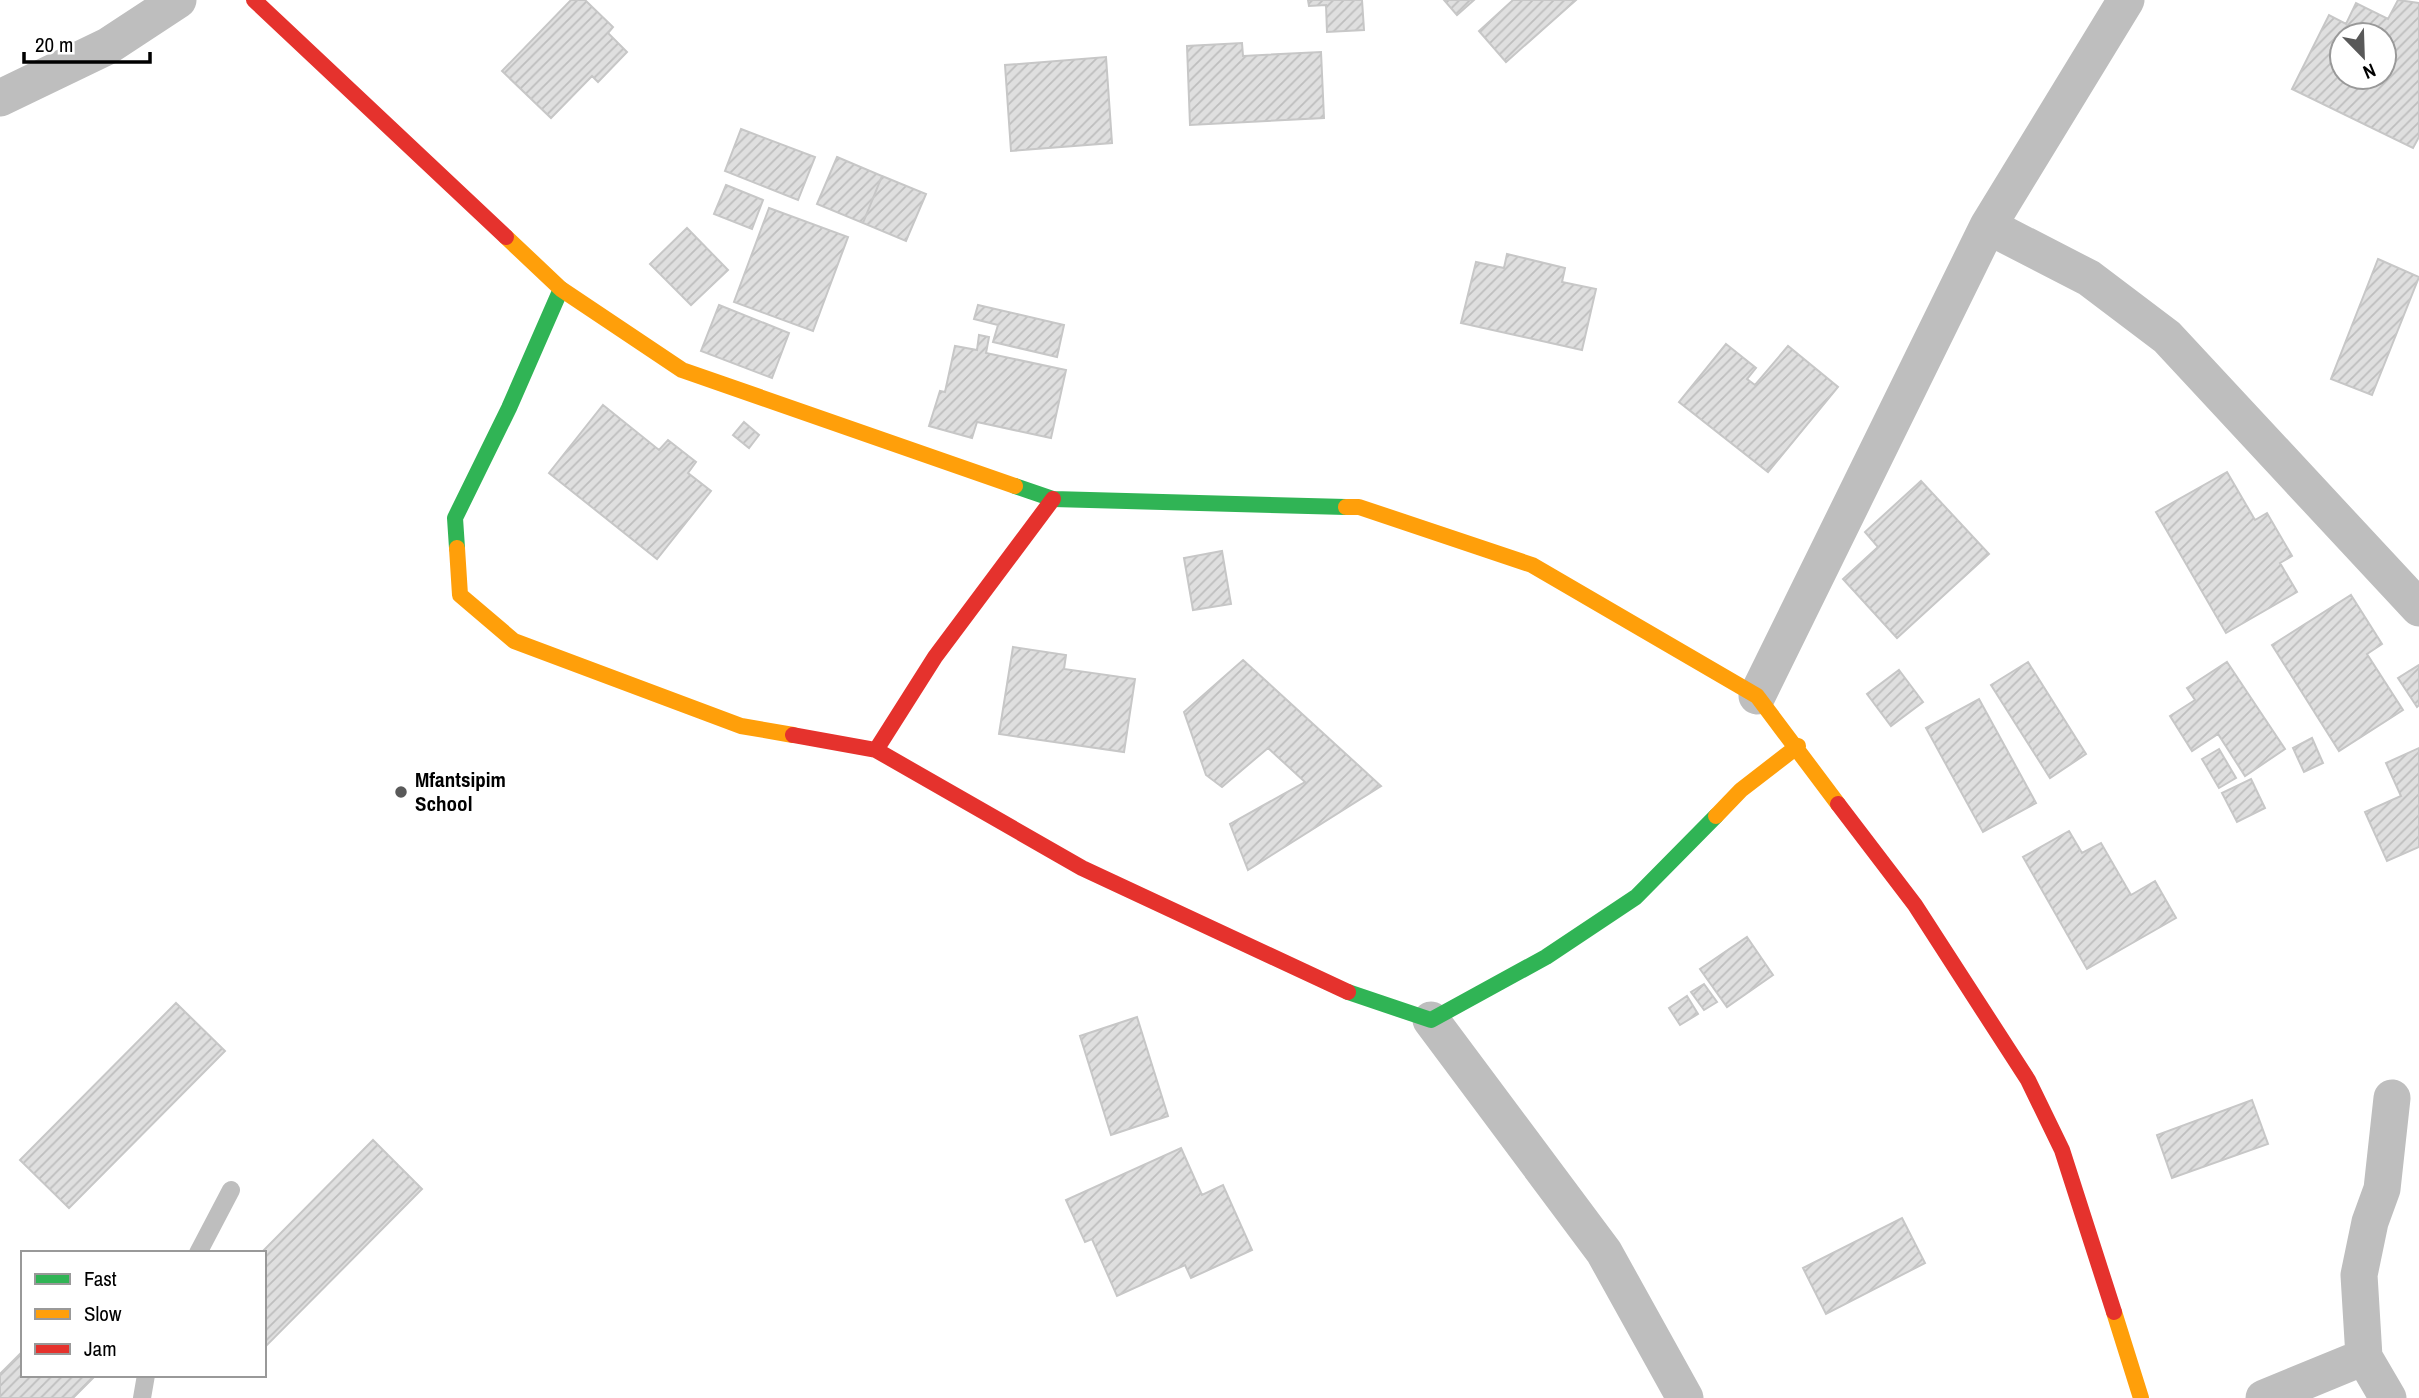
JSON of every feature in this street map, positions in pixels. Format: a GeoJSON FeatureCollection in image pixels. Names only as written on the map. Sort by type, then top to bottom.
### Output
{"type":"FeatureCollection","features":[{"type":"Feature","properties":{"kind":"street"},"geometry":{"type":"LineString","coordinates":[[0,98],[108,46],[178,0]]}},
{"type":"Feature","properties":{"kind":"street"},"geometry":{"type":"LineString","coordinates":[[254,0],[561,289],[682,370],[1053,499],[1359,508],[1532,565],[1757,696],[1798,746],[1915,905],[2028,1080],[2062,1150],[2141,1398]]}},
{"type":"Feature","properties":{"kind":"street"},"geometry":{"type":"LineString","coordinates":[[1757,696],[1988,226],[2126,0]]}},
{"type":"Feature","properties":{"kind":"street"},"geometry":{"type":"LineString","coordinates":[[1988,226],[2089,278],[2167,337],[2419,608]]}},
{"type":"Feature","properties":{"kind":"street"},"geometry":{"type":"LineString","coordinates":[[561,289],[509,408],[455,518],[460,595],[514,641],[729,721],[876,750],[1082,868],[1337,989],[1431,1020],[1604,1252],[1685,1398]]}},
{"type":"Feature","properties":{"kind":"street"},"geometry":{"type":"LineString","coordinates":[[876,750],[935,657],[1053,499]]}},
{"type":"Feature","properties":{"kind":"street"},"geometry":{"type":"LineString","coordinates":[[1431,1020],[1546,957],[1636,897],[1741,790],[1798,746]]}},
{"type":"Feature","properties":{"kind":"street"},"geometry":{"type":"LineString","coordinates":[[2388,1398],[2364,1357],[2359,1275],[2370,1222],[2382,1189],[2392,1098]]}},
{"type":"Feature","properties":{"kind":"street"},"geometry":{"type":"LineString","coordinates":[[2264,1398],[2364,1357]]}},
{"type":"Feature","properties":{"kind":"lane"},"geometry":{"type":"LineString","coordinates":[[199,1251],[231,1190]]}},
{"type":"Feature","properties":{"kind":"lane"},"geometry":{"type":"LineString","coordinates":[[142,1398],[146,1377]]}},
{"type":"Feature","properties":{"kind":"building"},"geometry":{"type":"Polygon","coordinates":[[[571,0],[585,0],[613,27],[608,33],[627,52],[598,82],[592,76],[551,118],[502,71],[571,0]]]}},
{"type":"Feature","properties":{"kind":"building"},"geometry":{"type":"Polygon","coordinates":[[[1308,0],[1362,0],[1364,30],[1327,32],[1326,5],[1309,6],[1308,0]]]}},
{"type":"Feature","properties":{"kind":"building"},"geometry":{"type":"Polygon","coordinates":[[[1444,0],[1474,0],[1457,15],[1444,0]]]}},
{"type":"Feature","properties":{"kind":"building"},"geometry":{"type":"Polygon","coordinates":[[[1513,0],[1576,0],[1506,62],[1479,31],[1513,0]]]}},
{"type":"Feature","properties":{"kind":"building"},"geometry":{"type":"Polygon","coordinates":[[[2398,0],[2419,3],[2419,137],[2413,148],[2292,89],[2329,15],[2340,21],[2328,21],[2328,91],[2398,91],[2398,21],[2347,21],[2356,3],[2388,19],[2398,0]]]}},
{"type":"Feature","properties":{"kind":"building"},"geometry":{"type":"Polygon","coordinates":[[[1242,43],[1243,56],[1321,52],[1324,118],[1190,125],[1187,46],[1242,43]]]}},
{"type":"Feature","properties":{"kind":"building"},"geometry":{"type":"Polygon","coordinates":[[[1106,57],[1112,143],[1011,151],[1005,65],[1106,57]]]}},
{"type":"Feature","properties":{"kind":"building"},"geometry":{"type":"Polygon","coordinates":[[[741,129],[815,157],[798,200],[725,171],[741,129]]]}},
{"type":"Feature","properties":{"kind":"building"},"geometry":{"type":"Polygon","coordinates":[[[837,157],[882,176],[863,223],[817,204],[837,157]]]}},
{"type":"Feature","properties":{"kind":"building"},"geometry":{"type":"Polygon","coordinates":[[[882,176],[926,194],[906,241],[863,223],[882,176]]]}},
{"type":"Feature","properties":{"kind":"building"},"geometry":{"type":"Polygon","coordinates":[[[726,185],[763,200],[752,229],[714,214],[726,185]]]}},
{"type":"Feature","properties":{"kind":"building"},"geometry":{"type":"Polygon","coordinates":[[[769,208],[848,237],[813,331],[734,302],[769,208]]]}},
{"type":"Feature","properties":{"kind":"building"},"geometry":{"type":"Polygon","coordinates":[[[687,228],[728,270],[691,305],[650,264],[687,228]]]}},
{"type":"Feature","properties":{"kind":"building"},"geometry":{"type":"Polygon","coordinates":[[[1507,254],[1565,268],[1562,282],[1596,289],[1582,350],[1461,323],[1476,262],[1504,268],[1507,254]]]}},
{"type":"Feature","properties":{"kind":"building"},"geometry":{"type":"Polygon","coordinates":[[[2378,259],[2419,277],[2372,395],[2331,379],[2378,259]]]}},
{"type":"Feature","properties":{"kind":"building"},"geometry":{"type":"Polygon","coordinates":[[[719,305],[789,333],[772,378],[701,351],[719,305]]]}},
{"type":"Feature","properties":{"kind":"building"},"geometry":{"type":"Polygon","coordinates":[[[978,305],[1064,325],[1057,357],[993,342],[998,325],[974,319],[978,305]]]}},
{"type":"Feature","properties":{"kind":"building"},"geometry":{"type":"Polygon","coordinates":[[[979,335],[989,337],[986,353],[1066,370],[1051,438],[977,422],[972,438],[929,426],[940,391],[945,392],[955,346],[977,350],[979,335]]]}},
{"type":"Feature","properties":{"kind":"building"},"geometry":{"type":"Polygon","coordinates":[[[1726,344],[1756,368],[1747,379],[1755,385],[1788,346],[1838,387],[1768,472],[1679,402],[1726,344]]]}},
{"type":"Feature","properties":{"kind":"building"},"geometry":{"type":"Polygon","coordinates":[[[603,405],[659,450],[668,440],[696,462],[688,473],[711,491],[657,559],[549,473],[603,405]]]}},
{"type":"Feature","properties":{"kind":"building"},"geometry":{"type":"Polygon","coordinates":[[[744,422],[759,435],[749,448],[733,435],[744,422]]]}},
{"type":"Feature","properties":{"kind":"building"},"geometry":{"type":"Polygon","coordinates":[[[2227,472],[2255,520],[2267,513],[2292,556],[2280,563],[2297,592],[2226,633],[2156,512],[2227,472]]]}},
{"type":"Feature","properties":{"kind":"building"},"geometry":{"type":"Polygon","coordinates":[[[1921,481],[1989,554],[1897,638],[1843,579],[1878,547],[1865,532],[1921,481]]]}},
{"type":"Feature","properties":{"kind":"building"},"geometry":{"type":"Polygon","coordinates":[[[1222,551],[1231,604],[1193,610],[1184,558],[1222,551]]]}},
{"type":"Feature","properties":{"kind":"building"},"geometry":{"type":"Polygon","coordinates":[[[2351,595],[2382,644],[2367,654],[2403,710],[2339,751],[2272,645],[2351,595]]]}},
{"type":"Feature","properties":{"kind":"building"},"geometry":{"type":"Polygon","coordinates":[[[1013,647],[1066,655],[1064,669],[1135,679],[1124,752],[999,734],[1013,647]]]}},
{"type":"Feature","properties":{"kind":"building"},"geometry":{"type":"Polygon","coordinates":[[[1243,660],[1381,786],[1248,870],[1230,824],[1305,782],[1268,748],[1222,787],[1206,775],[1184,712],[1243,660]]]}},
{"type":"Feature","properties":{"kind":"building"},"geometry":{"type":"Polygon","coordinates":[[[2028,662],[2086,754],[2050,778],[1991,685],[2028,662]]]}},
{"type":"Feature","properties":{"kind":"building"},"geometry":{"type":"Polygon","coordinates":[[[2227,662],[2285,749],[2245,776],[2218,734],[2192,751],[2170,716],[2195,700],[2187,688],[2227,662]]]}},
{"type":"Feature","properties":{"kind":"building"},"geometry":{"type":"Polygon","coordinates":[[[2419,665],[2419,705],[2417,707],[2398,678],[2419,665]]]}},
{"type":"Feature","properties":{"kind":"building"},"geometry":{"type":"Polygon","coordinates":[[[1899,670],[1923,702],[1891,726],[1867,694],[1899,670]]]}},
{"type":"Feature","properties":{"kind":"building"},"geometry":{"type":"Polygon","coordinates":[[[1979,699],[2036,803],[1983,832],[1926,728],[1979,699]]]}},
{"type":"Feature","properties":{"kind":"building"},"geometry":{"type":"Polygon","coordinates":[[[2312,738],[2323,763],[2304,772],[2293,748],[2312,738]]]}},
{"type":"Feature","properties":{"kind":"building"},"geometry":{"type":"Polygon","coordinates":[[[2419,748],[2419,847],[2387,861],[2365,812],[2401,796],[2386,763],[2419,748]]]}},
{"type":"Feature","properties":{"kind":"building"},"geometry":{"type":"Polygon","coordinates":[[[2219,749],[2236,778],[2219,788],[2202,759],[2219,749]]]}},
{"type":"Feature","properties":{"kind":"building"},"geometry":{"type":"Polygon","coordinates":[[[2251,779],[2265,808],[2237,822],[2222,793],[2251,779]]]}},
{"type":"Feature","properties":{"kind":"building"},"geometry":{"type":"Polygon","coordinates":[[[2069,831],[2082,853],[2101,843],[2131,895],[2155,881],[2176,918],[2087,969],[2023,857],[2069,831]]]}},
{"type":"Feature","properties":{"kind":"building"},"geometry":{"type":"Polygon","coordinates":[[[1747,937],[1773,975],[1727,1007],[1700,969],[1747,937]]]}},
{"type":"Feature","properties":{"kind":"building"},"geometry":{"type":"Polygon","coordinates":[[[1704,984],[1717,1002],[1704,1010],[1691,992],[1704,984]]]}},
{"type":"Feature","properties":{"kind":"building"},"geometry":{"type":"Polygon","coordinates":[[[1687,996],[1698,1014],[1680,1025],[1669,1008],[1687,996]]]}},
{"type":"Feature","properties":{"kind":"building"},"geometry":{"type":"Polygon","coordinates":[[[176,1003],[225,1051],[69,1208],[20,1160],[176,1003]]]}},
{"type":"Feature","properties":{"kind":"building"},"geometry":{"type":"Polygon","coordinates":[[[1137,1017],[1168,1116],[1111,1135],[1080,1036],[1137,1017]]]}},
{"type":"Feature","properties":{"kind":"building"},"geometry":{"type":"Polygon","coordinates":[[[2252,1100],[2268,1144],[2172,1178],[2157,1135],[2252,1100]]]}},
{"type":"Feature","properties":{"kind":"building"},"geometry":{"type":"Polygon","coordinates":[[[373,1140],[422,1189],[266,1346],[266,1251],[263,1251],[373,1140]]]}},
{"type":"Feature","properties":{"kind":"building"},"geometry":{"type":"Polygon","coordinates":[[[1181,1148],[1202,1195],[1223,1185],[1252,1250],[1191,1278],[1185,1265],[1117,1296],[1092,1239],[1085,1242],[1066,1200],[1181,1148]]]}},
{"type":"Feature","properties":{"kind":"building"},"geometry":{"type":"Polygon","coordinates":[[[1902,1218],[1925,1263],[1826,1314],[1803,1268],[1902,1218]]]}},
{"type":"Feature","properties":{"kind":"building"},"geometry":{"type":"Polygon","coordinates":[[[21,1353],[21,1377],[94,1377],[73,1398],[0,1398],[0,1374],[21,1353]]]}},
{"type":"Feature","properties":{"kind":"traffic: fast"},"geometry":{"type":"LineString","coordinates":[[457,548],[455,518],[509,408],[561,289]]}},
{"type":"Feature","properties":{"kind":"traffic: fast"},"geometry":{"type":"LineString","coordinates":[[1015,486],[1053,499],[1346,507]]}},
{"type":"Feature","properties":{"kind":"traffic: fast"},"geometry":{"type":"LineString","coordinates":[[1348,992],[1431,1020],[1546,957],[1636,897],[1716,816]]}},
{"type":"Feature","properties":{"kind":"traffic: slow"},"geometry":{"type":"LineString","coordinates":[[506,237],[561,289],[682,370],[1015,486]]}},
{"type":"Feature","properties":{"kind":"traffic: slow"},"geometry":{"type":"LineString","coordinates":[[1346,507],[1359,507],[1532,565],[1757,696],[1838,804]]}},
{"type":"Feature","properties":{"kind":"traffic: slow"},"geometry":{"type":"LineString","coordinates":[[457,548],[460,595],[514,641],[741,726],[793,735]]}},
{"type":"Feature","properties":{"kind":"traffic: slow"},"geometry":{"type":"LineString","coordinates":[[1716,816],[1741,790],[1798,746]]}},
{"type":"Feature","properties":{"kind":"traffic: slow"},"geometry":{"type":"LineString","coordinates":[[2114,1312],[2141,1398]]}},
{"type":"Feature","properties":{"kind":"traffic: jam"},"geometry":{"type":"LineString","coordinates":[[254,0],[506,237]]}},
{"type":"Feature","properties":{"kind":"traffic: jam"},"geometry":{"type":"LineString","coordinates":[[793,735],[876,750],[935,657],[1053,499]]}},
{"type":"Feature","properties":{"kind":"traffic: jam"},"geometry":{"type":"LineString","coordinates":[[876,750],[1082,868],[1348,992]]}},
{"type":"Feature","properties":{"kind":"traffic: jam"},"geometry":{"type":"LineString","coordinates":[[1838,804],[1915,905],[2028,1080],[2062,1150],[2114,1312]]}},
{"type":"Feature","properties":{"kind":"place","name":"Mfantsipim School"},"geometry":{"type":"Point","coordinates":[401,792]}}]}
